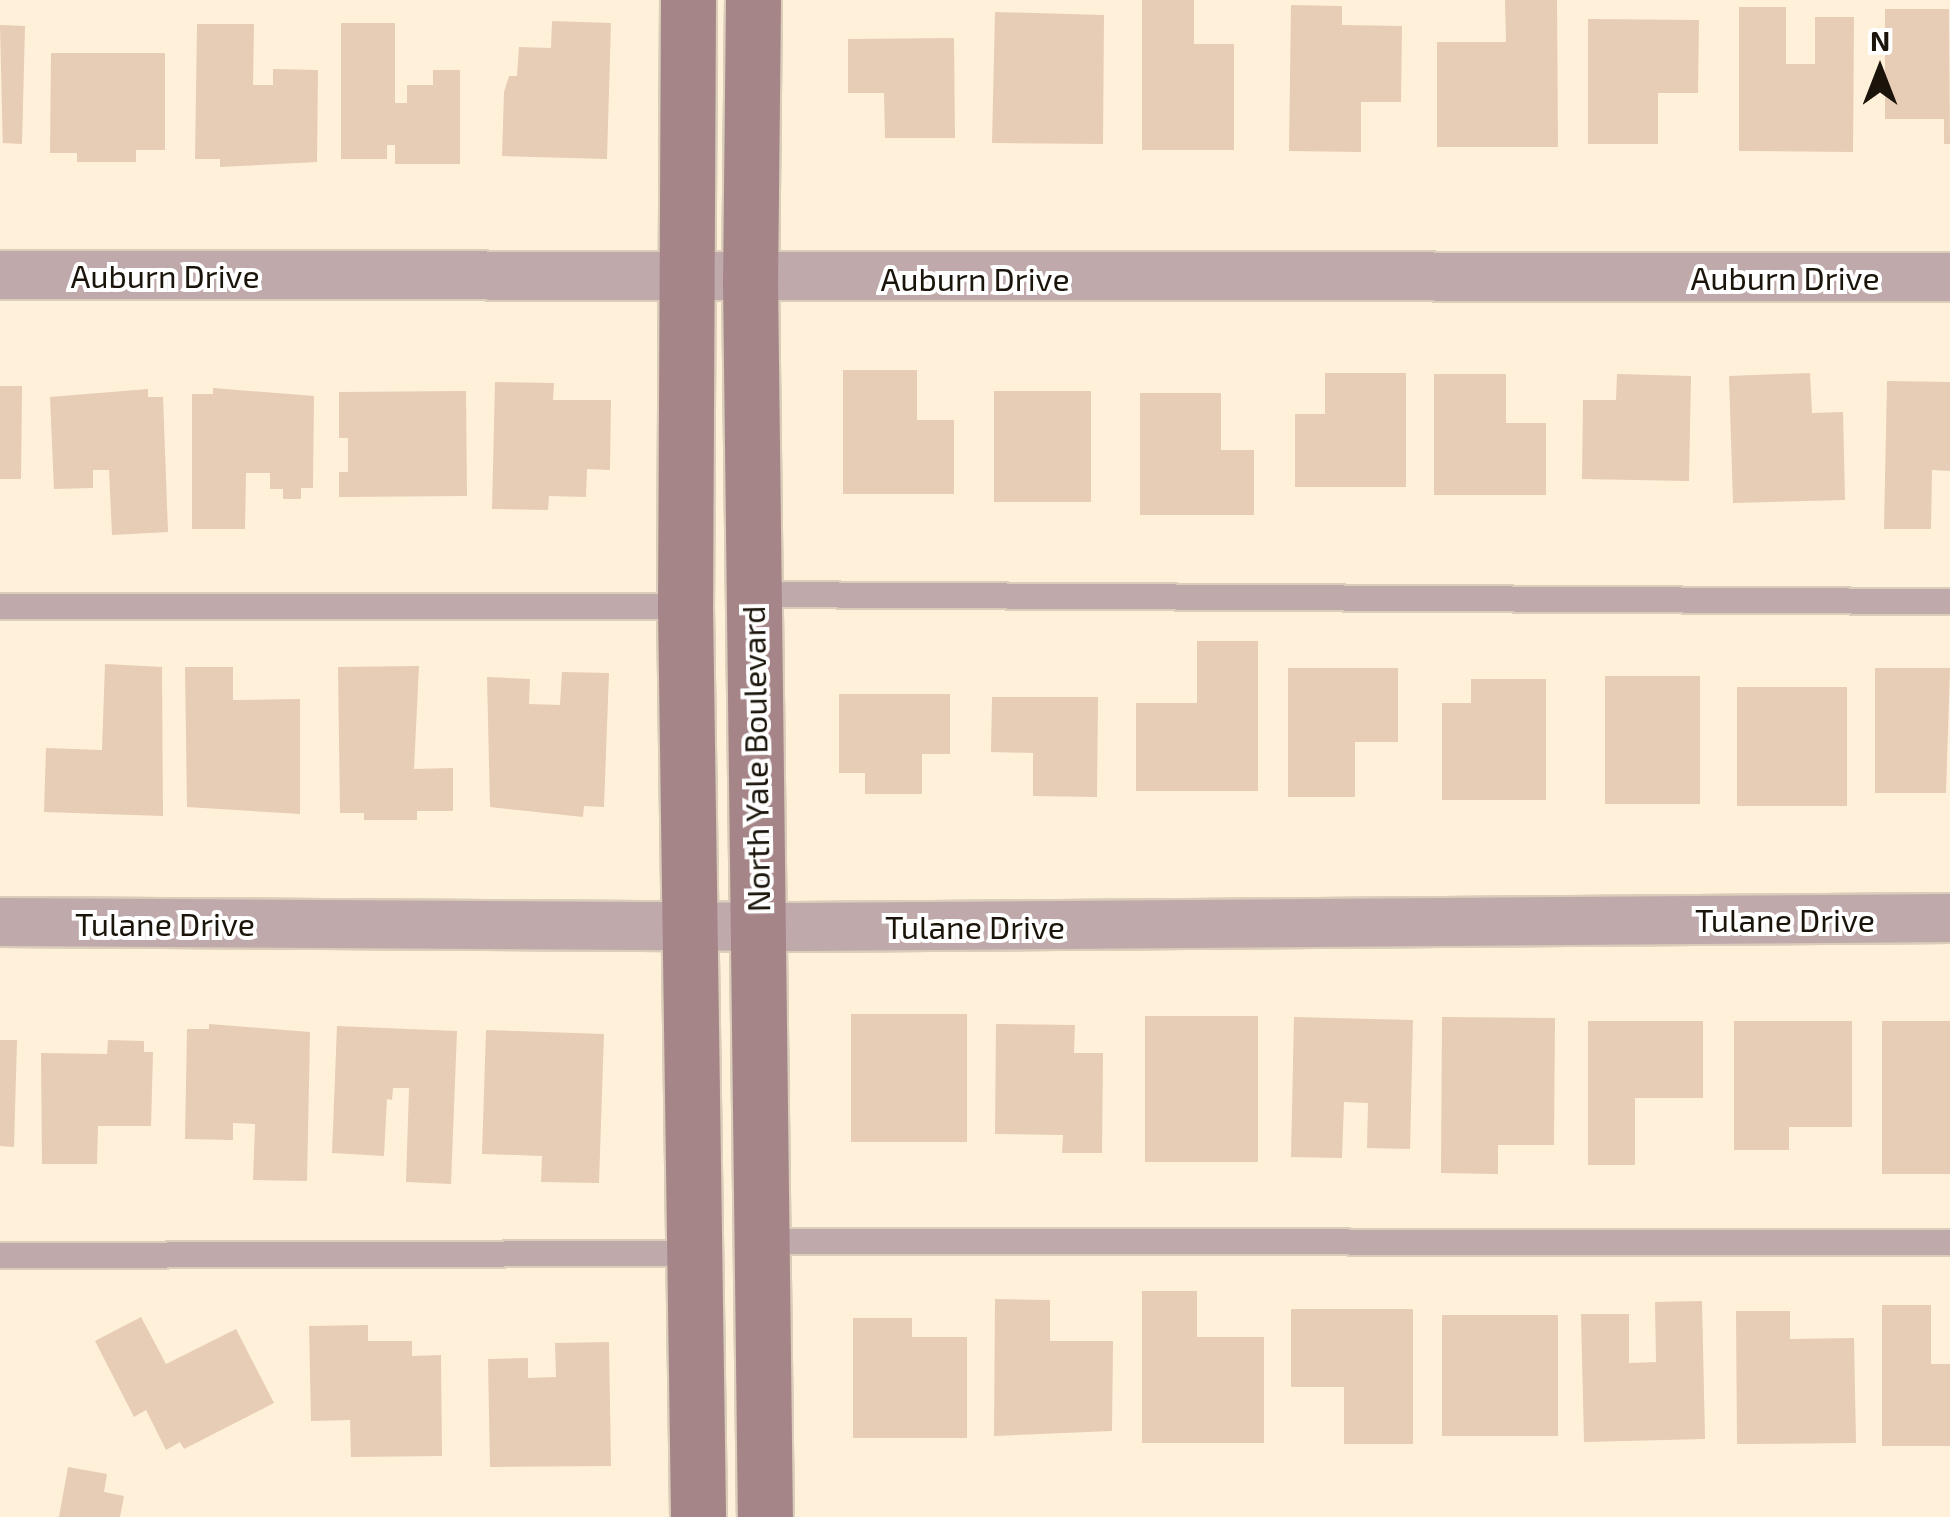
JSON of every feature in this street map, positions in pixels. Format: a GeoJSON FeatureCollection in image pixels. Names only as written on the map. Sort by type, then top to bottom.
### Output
{"type":"FeatureCollection","features":[{"type":"Feature","properties":{"kind":"street","name":"North Yale Boulevard"},"geometry":{"type":"LineString","coordinates":[[688,0],[688,926],[698,1517]]}},
{"type":"Feature","properties":{"kind":"street","name":"North Yale Boulevard"},"geometry":{"type":"LineString","coordinates":[[754,0],[750,280],[766,1517]]}},
{"type":"Feature","properties":{"kind":"street","name":"Auburn Drive"},"geometry":{"type":"LineString","coordinates":[[0,274],[750,280],[1950,277]]}},
{"type":"Feature","properties":{"kind":"street","name":"Tulane Drive"},"geometry":{"type":"LineString","coordinates":[[0,922],[756,927],[1950,918]]}},
{"type":"Feature","properties":{"kind":"lane"},"geometry":{"type":"LineString","coordinates":[[754,594],[1950,601]]}},
{"type":"Feature","properties":{"kind":"lane"},"geometry":{"type":"LineString","coordinates":[[0,606],[686,606]]}},
{"type":"Feature","properties":{"kind":"lane"},"geometry":{"type":"LineString","coordinates":[[762,1241],[1950,1242]]}},
{"type":"Feature","properties":{"kind":"lane"},"geometry":{"type":"LineString","coordinates":[[0,1256],[694,1252]]}},
{"type":"Feature","properties":{"kind":"building"},"geometry":{"type":"Polygon","coordinates":[[[1142,0],[1194,0],[1194,44],[1234,44],[1234,150],[1142,150],[1142,0]]]}},
{"type":"Feature","properties":{"kind":"building"},"geometry":{"type":"Polygon","coordinates":[[[1505,0],[1557,0],[1558,147],[1437,147],[1437,42],[1506,42],[1505,0]]]}},
{"type":"Feature","properties":{"kind":"building"},"geometry":{"type":"Polygon","coordinates":[[[1291,5],[1342,6],[1342,25],[1402,26],[1401,102],[1361,102],[1361,152],[1289,151],[1291,5]]]}},
{"type":"Feature","properties":{"kind":"building"},"geometry":{"type":"Polygon","coordinates":[[[1739,7],[1786,7],[1786,64],[1815,64],[1815,17],[1854,17],[1853,152],[1739,151],[1739,7]]]}},
{"type":"Feature","properties":{"kind":"building"},"geometry":{"type":"Polygon","coordinates":[[[1885,9],[1949,9],[1950,144],[1944,144],[1944,119],[1885,119],[1885,9]]]}},
{"type":"Feature","properties":{"kind":"building"},"geometry":{"type":"Polygon","coordinates":[[[995,12],[1104,15],[1103,144],[992,143],[995,12]]]}},
{"type":"Feature","properties":{"kind":"building"},"geometry":{"type":"Polygon","coordinates":[[[1588,19],[1699,20],[1698,93],[1658,93],[1658,144],[1588,144],[1588,19]]]}},
{"type":"Feature","properties":{"kind":"building"},"geometry":{"type":"Polygon","coordinates":[[[552,21],[611,23],[607,159],[502,156],[504,92],[509,76],[517,76],[519,47],[551,48],[552,21]]]}},
{"type":"Feature","properties":{"kind":"building"},"geometry":{"type":"Polygon","coordinates":[[[341,23],[395,23],[395,103],[407,103],[407,85],[433,85],[433,70],[460,70],[460,164],[395,164],[395,145],[387,145],[387,159],[341,159],[341,23]]]}},
{"type":"Feature","properties":{"kind":"building"},"geometry":{"type":"Polygon","coordinates":[[[197,24],[254,24],[253,85],[273,85],[273,69],[318,70],[317,162],[220,167],[220,159],[195,159],[197,24]]]}},
{"type":"Feature","properties":{"kind":"building"},"geometry":{"type":"Polygon","coordinates":[[[0,25],[25,26],[22,144],[3,143],[3,151],[0,25]]]}},
{"type":"Feature","properties":{"kind":"building"},"geometry":{"type":"Polygon","coordinates":[[[954,38],[955,138],[885,138],[884,93],[848,93],[848,39],[954,38]]]}},
{"type":"Feature","properties":{"kind":"building"},"geometry":{"type":"Polygon","coordinates":[[[51,53],[165,53],[165,150],[136,150],[136,162],[77,162],[77,153],[50,153],[51,53]]]}},
{"type":"Feature","properties":{"kind":"building"},"geometry":{"type":"Polygon","coordinates":[[[843,370],[917,370],[917,420],[954,420],[954,494],[843,494],[843,370]]]}},
{"type":"Feature","properties":{"kind":"building"},"geometry":{"type":"Polygon","coordinates":[[[1325,373],[1406,373],[1406,487],[1295,487],[1295,414],[1325,414],[1325,373]]]}},
{"type":"Feature","properties":{"kind":"building"},"geometry":{"type":"Polygon","coordinates":[[[1810,373],[1812,413],[1843,412],[1845,500],[1733,503],[1729,376],[1810,373]]]}},
{"type":"Feature","properties":{"kind":"building"},"geometry":{"type":"Polygon","coordinates":[[[1434,374],[1506,374],[1506,423],[1546,423],[1546,495],[1434,495],[1434,374]]]}},
{"type":"Feature","properties":{"kind":"building"},"geometry":{"type":"Polygon","coordinates":[[[1617,374],[1691,376],[1689,481],[1582,479],[1583,400],[1616,400],[1617,374]]]}},
{"type":"Feature","properties":{"kind":"building"},"geometry":{"type":"Polygon","coordinates":[[[1887,381],[1950,382],[1950,471],[1932,470],[1931,529],[1884,529],[1887,381]]]}},
{"type":"Feature","properties":{"kind":"building"},"geometry":{"type":"Polygon","coordinates":[[[495,382],[554,383],[553,400],[611,400],[610,470],[587,469],[586,497],[549,496],[548,510],[492,509],[495,382]]]}},
{"type":"Feature","properties":{"kind":"building"},"geometry":{"type":"Polygon","coordinates":[[[0,386],[22,386],[21,479],[0,479],[0,386]]]}},
{"type":"Feature","properties":{"kind":"building"},"geometry":{"type":"Polygon","coordinates":[[[213,388],[314,396],[313,488],[301,488],[301,499],[283,499],[283,489],[270,489],[270,473],[246,473],[245,529],[192,529],[192,394],[213,394],[213,388]]]}},
{"type":"Feature","properties":{"kind":"building"},"geometry":{"type":"Polygon","coordinates":[[[148,389],[148,397],[163,397],[168,532],[112,535],[109,470],[93,470],[93,488],[54,489],[50,397],[148,389]]]}},
{"type":"Feature","properties":{"kind":"building"},"geometry":{"type":"Polygon","coordinates":[[[466,391],[467,496],[339,497],[339,472],[348,472],[348,438],[339,438],[339,392],[466,391]]]}},
{"type":"Feature","properties":{"kind":"building"},"geometry":{"type":"Polygon","coordinates":[[[994,391],[1091,391],[1091,502],[994,502],[994,391]]]}},
{"type":"Feature","properties":{"kind":"building"},"geometry":{"type":"Polygon","coordinates":[[[1140,393],[1221,393],[1221,450],[1254,450],[1254,515],[1140,515],[1140,393]]]}},
{"type":"Feature","properties":{"kind":"building"},"geometry":{"type":"Polygon","coordinates":[[[1197,641],[1258,641],[1258,791],[1136,791],[1136,703],[1197,703],[1197,641]]]}},
{"type":"Feature","properties":{"kind":"building"},"geometry":{"type":"Polygon","coordinates":[[[105,664],[162,667],[163,816],[44,812],[46,748],[102,750],[105,664]]]}},
{"type":"Feature","properties":{"kind":"building"},"geometry":{"type":"Polygon","coordinates":[[[419,666],[414,769],[453,768],[453,811],[417,811],[417,820],[364,820],[364,813],[340,813],[338,667],[419,666]]]}},
{"type":"Feature","properties":{"kind":"building"},"geometry":{"type":"Polygon","coordinates":[[[185,667],[233,667],[233,700],[300,699],[300,814],[187,807],[185,667]]]}},
{"type":"Feature","properties":{"kind":"building"},"geometry":{"type":"Polygon","coordinates":[[[1288,668],[1398,668],[1398,742],[1355,742],[1355,797],[1288,797],[1288,668]]]}},
{"type":"Feature","properties":{"kind":"building"},"geometry":{"type":"Polygon","coordinates":[[[1875,668],[1950,668],[1946,793],[1875,793],[1875,668]]]}},
{"type":"Feature","properties":{"kind":"building"},"geometry":{"type":"Polygon","coordinates":[[[562,672],[609,673],[604,807],[584,806],[583,817],[490,807],[487,677],[530,679],[529,704],[560,705],[562,672]]]}},
{"type":"Feature","properties":{"kind":"building"},"geometry":{"type":"Polygon","coordinates":[[[1605,676],[1700,676],[1700,804],[1605,804],[1605,676]]]}},
{"type":"Feature","properties":{"kind":"building"},"geometry":{"type":"Polygon","coordinates":[[[1471,679],[1546,679],[1546,800],[1442,800],[1442,703],[1471,703],[1471,679]]]}},
{"type":"Feature","properties":{"kind":"building"},"geometry":{"type":"Polygon","coordinates":[[[1737,687],[1847,687],[1847,806],[1737,806],[1737,687]]]}},
{"type":"Feature","properties":{"kind":"building"},"geometry":{"type":"Polygon","coordinates":[[[839,694],[950,694],[950,754],[922,754],[922,794],[865,794],[865,773],[839,773],[839,694]]]}},
{"type":"Feature","properties":{"kind":"building"},"geometry":{"type":"Polygon","coordinates":[[[992,697],[1098,697],[1097,797],[1033,796],[1033,753],[991,752],[992,697]]]}},
{"type":"Feature","properties":{"kind":"building"},"geometry":{"type":"Polygon","coordinates":[[[851,1014],[967,1014],[967,1142],[851,1142],[851,1014]]]}},
{"type":"Feature","properties":{"kind":"building"},"geometry":{"type":"Polygon","coordinates":[[[1145,1016],[1258,1016],[1258,1162],[1145,1162],[1145,1016]]]}},
{"type":"Feature","properties":{"kind":"building"},"geometry":{"type":"Polygon","coordinates":[[[1294,1017],[1413,1020],[1410,1149],[1367,1148],[1368,1103],[1344,1102],[1342,1158],[1291,1157],[1294,1017]]]}},
{"type":"Feature","properties":{"kind":"building"},"geometry":{"type":"Polygon","coordinates":[[[1442,1017],[1555,1018],[1554,1145],[1498,1145],[1498,1174],[1441,1173],[1442,1017]]]}},
{"type":"Feature","properties":{"kind":"building"},"geometry":{"type":"Polygon","coordinates":[[[1588,1021],[1703,1021],[1703,1098],[1635,1098],[1635,1165],[1588,1165],[1588,1021]]]}},
{"type":"Feature","properties":{"kind":"building"},"geometry":{"type":"Polygon","coordinates":[[[1734,1021],[1852,1021],[1852,1127],[1789,1127],[1789,1150],[1734,1150],[1734,1021]]]}},
{"type":"Feature","properties":{"kind":"building"},"geometry":{"type":"Polygon","coordinates":[[[1882,1021],[1950,1021],[1950,1174],[1882,1174],[1882,1021]]]}},
{"type":"Feature","properties":{"kind":"building"},"geometry":{"type":"Polygon","coordinates":[[[209,1024],[310,1032],[307,1181],[253,1180],[255,1124],[233,1123],[233,1140],[185,1139],[187,1029],[209,1029],[209,1024]]]}},
{"type":"Feature","properties":{"kind":"building"},"geometry":{"type":"Polygon","coordinates":[[[996,1024],[1075,1025],[1074,1053],[1103,1053],[1102,1153],[1062,1153],[1063,1135],[995,1134],[996,1024]]]}},
{"type":"Feature","properties":{"kind":"building"},"geometry":{"type":"Polygon","coordinates":[[[337,1026],[457,1031],[451,1184],[406,1182],[409,1088],[393,1088],[392,1100],[387,1099],[384,1156],[332,1153],[337,1026]]]}},
{"type":"Feature","properties":{"kind":"building"},"geometry":{"type":"Polygon","coordinates":[[[486,1030],[604,1034],[599,1183],[541,1182],[542,1156],[482,1154],[486,1030]]]}},
{"type":"Feature","properties":{"kind":"building"},"geometry":{"type":"Polygon","coordinates":[[[0,1040],[17,1040],[14,1147],[0,1146],[0,1040]]]}},
{"type":"Feature","properties":{"kind":"building"},"geometry":{"type":"Polygon","coordinates":[[[108,1040],[144,1041],[144,1052],[153,1052],[151,1126],[98,1126],[97,1164],[42,1164],[41,1053],[107,1054],[108,1040]]]}},
{"type":"Feature","properties":{"kind":"building"},"geometry":{"type":"Polygon","coordinates":[[[1142,1291],[1197,1291],[1197,1337],[1264,1337],[1264,1443],[1142,1443],[1142,1291]]]}},
{"type":"Feature","properties":{"kind":"building"},"geometry":{"type":"Polygon","coordinates":[[[995,1299],[1050,1300],[1050,1341],[1113,1341],[1112,1431],[994,1436],[995,1299]]]}},
{"type":"Feature","properties":{"kind":"building"},"geometry":{"type":"Polygon","coordinates":[[[1702,1301],[1705,1439],[1584,1442],[1581,1314],[1629,1314],[1629,1363],[1656,1362],[1655,1302],[1702,1301]]]}},
{"type":"Feature","properties":{"kind":"building"},"geometry":{"type":"Polygon","coordinates":[[[1882,1305],[1931,1305],[1931,1364],[1950,1364],[1950,1446],[1882,1446],[1882,1305]]]}},
{"type":"Feature","properties":{"kind":"building"},"geometry":{"type":"Polygon","coordinates":[[[1291,1309],[1413,1309],[1413,1444],[1344,1444],[1344,1387],[1291,1387],[1291,1309]]]}},
{"type":"Feature","properties":{"kind":"building"},"geometry":{"type":"Polygon","coordinates":[[[1736,1311],[1790,1311],[1790,1339],[1854,1338],[1856,1443],[1737,1444],[1736,1311]]]}},
{"type":"Feature","properties":{"kind":"building"},"geometry":{"type":"Polygon","coordinates":[[[1442,1315],[1558,1315],[1558,1436],[1442,1436],[1442,1315]]]}},
{"type":"Feature","properties":{"kind":"building"},"geometry":{"type":"Polygon","coordinates":[[[141,1317],[166,1364],[236,1329],[274,1403],[184,1449],[180,1442],[166,1450],[146,1410],[134,1417],[95,1341],[141,1317]]]}},
{"type":"Feature","properties":{"kind":"building"},"geometry":{"type":"Polygon","coordinates":[[[853,1318],[912,1318],[912,1337],[967,1337],[967,1438],[853,1438],[853,1318]]]}},
{"type":"Feature","properties":{"kind":"building"},"geometry":{"type":"Polygon","coordinates":[[[368,1325],[368,1341],[412,1341],[412,1356],[441,1355],[442,1456],[351,1457],[350,1420],[311,1421],[309,1326],[368,1325]]]}},
{"type":"Feature","properties":{"kind":"building"},"geometry":{"type":"Polygon","coordinates":[[[609,1342],[611,1466],[490,1467],[488,1359],[528,1358],[528,1378],[556,1377],[555,1343],[609,1342]]]}},
{"type":"Feature","properties":{"kind":"building"},"geometry":{"type":"Polygon","coordinates":[[[68,1467],[107,1474],[104,1492],[124,1496],[120,1517],[59,1517],[68,1467]]]}}]}
